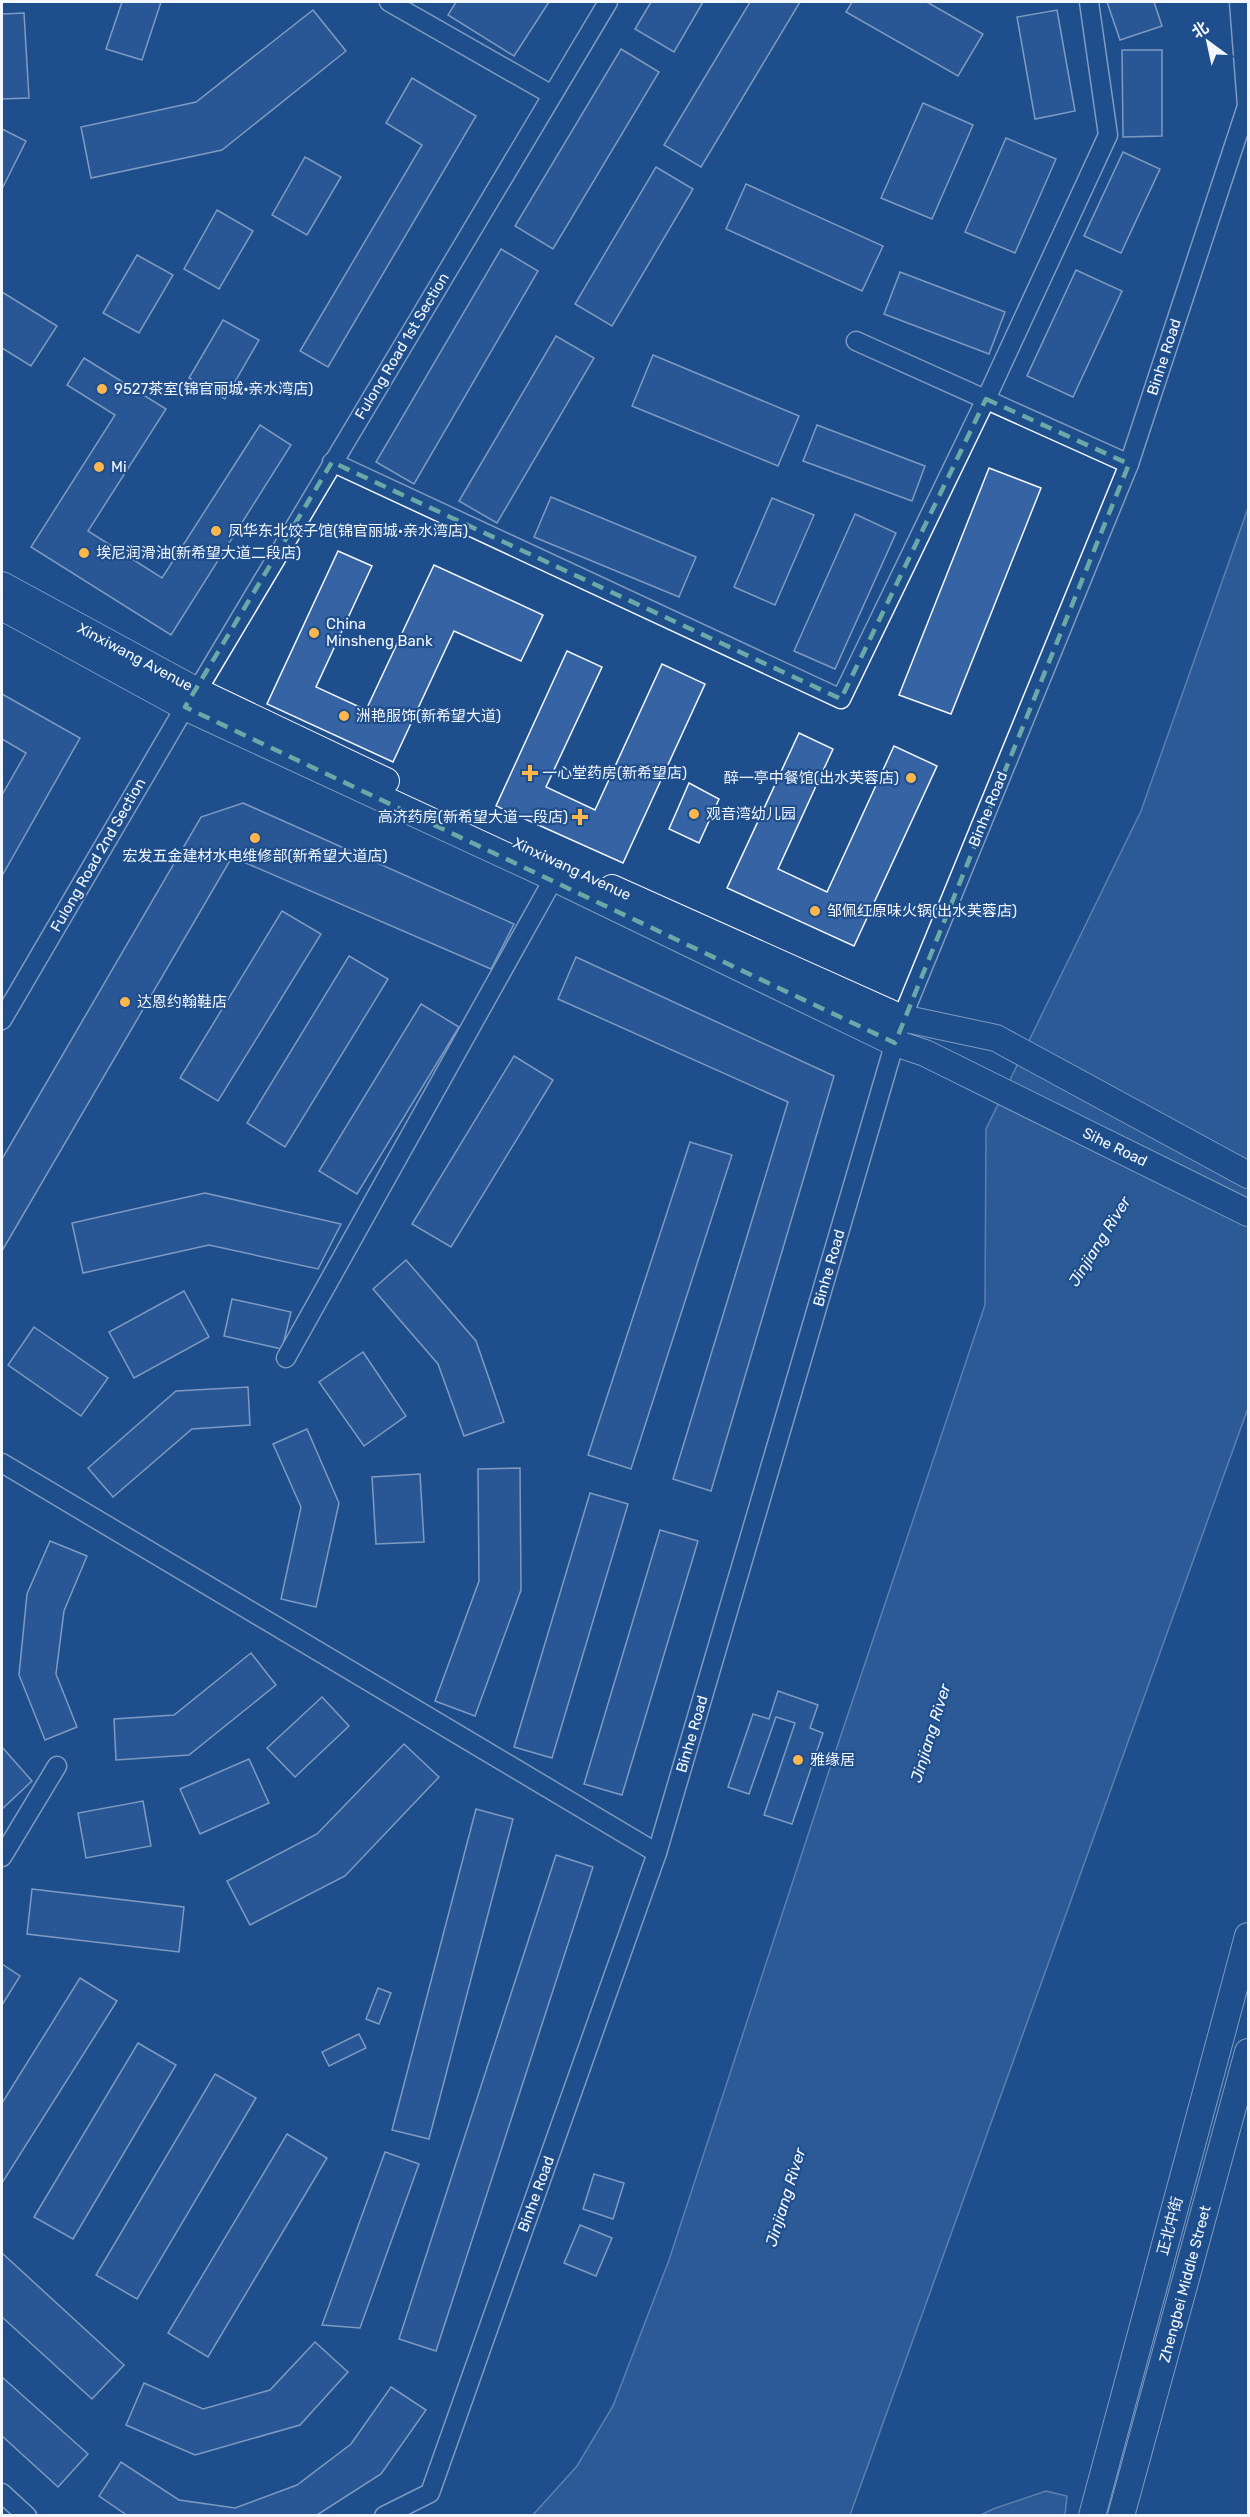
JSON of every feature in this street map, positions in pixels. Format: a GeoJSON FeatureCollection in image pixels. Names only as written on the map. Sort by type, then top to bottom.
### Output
{"type":"FeatureCollection","features":[{"type":"Feature","properties":{"kind":"street"},"geometry":{"type":"LineString","coordinates":[[390,2],[552,95]]}},
{"type":"Feature","properties":{"kind":"street","name":"Fulong Road 1st Section"},"geometry":{"type":"LineString","coordinates":[[191,699],[608,2]]}},
{"type":"Feature","properties":{"kind":"street"},"geometry":{"type":"LineString","coordinates":[[332,462],[841,699],[986,399],[1108,135],[1089,2]]}},
{"type":"Feature","properties":{"kind":"street","name":"Binhe Road"},"geometry":{"type":"LineString","coordinates":[[384,2516],[430,2493],[657,1853],[902,1018],[1129,464],[1247,106],[1239,2]]}},
{"type":"Feature","properties":{"kind":"street"},"geometry":{"type":"LineString","coordinates":[[856,341],[1129,464]]}},
{"type":"Feature","properties":{"kind":"street","name":"Xinxiwang Avenue"},"geometry":{"type":"LineString","coordinates":[[2,585],[191,699],[902,1018],[996,1038],[1248,1175]]}},
{"type":"Feature","properties":{"kind":"street"},"geometry":{"type":"LineString","coordinates":[[2,607],[191,699]]}},
{"type":"Feature","properties":{"kind":"street","name":"Sihe Road"},"geometry":{"type":"LineString","coordinates":[[191,699],[895,1043],[925,1053],[981,1080],[1248,1213]]}},
{"type":"Feature","properties":{"kind":"street","name":"Fulong Road 2nd Section"},"geometry":{"type":"LineString","coordinates":[[2,1020],[191,699]]}},
{"type":"Feature","properties":{"kind":"street"},"geometry":{"type":"LineString","coordinates":[[286,1358],[554,878]]}},
{"type":"Feature","properties":{"kind":"street"},"geometry":{"type":"LineString","coordinates":[[2,1462],[657,1853]]}},
{"type":"Feature","properties":{"kind":"street"},"geometry":{"type":"LineString","coordinates":[[2,1857],[57,1766]]}},
{"type":"Feature","properties":{"kind":"street","name":"正北中街"},"geometry":{"type":"LineString","coordinates":[[1092,2516],[1248,1936]]}},
{"type":"Feature","properties":{"kind":"street","name":"Zhengbei Middle Street"},"geometry":{"type":"LineString","coordinates":[[1121,2516],[1248,2052]]}},
{"type":"Feature","properties":{"kind":"street"},"geometry":{"type":"LineString","coordinates":[[2,2493],[27,2516]]}},
{"type":"Feature","properties":{"kind":"highlighted area"},"geometry":{"type":"Polygon","coordinates":[[[986,399],[1129,464],[895,1043],[185,707],[332,462],[841,699],[986,399]]]}},
{"type":"Feature","properties":{"kind":"water","name":"Jinjiang River"},"geometry":{"type":"Polygon","coordinates":[[[1248,508],[1248,1408],[850,2515],[532,2516],[577,2466],[613,2406],[669,2260],[985,1305],[986,1129],[1141,811],[1248,508]]]}},
{"type":"Feature","properties":{"kind":"water"},"geometry":{"type":"Polygon","coordinates":[[[1046,2491],[1067,2496],[1065,2515],[981,2515],[993,2509],[1046,2491]]]}},
{"type":"Feature","properties":{"kind":"building"},"geometry":{"type":"Polygon","coordinates":[[[122,2],[161,2],[142,60],[106,49],[122,2]]]}},
{"type":"Feature","properties":{"kind":"building"},"geometry":{"type":"Polygon","coordinates":[[[456,2],[549,2],[514,56],[448,15],[456,2]]]}},
{"type":"Feature","properties":{"kind":"building"},"geometry":{"type":"Polygon","coordinates":[[[651,2],[703,2],[674,52],[635,29],[651,2]]]}},
{"type":"Feature","properties":{"kind":"building"},"geometry":{"type":"Polygon","coordinates":[[[750,2],[800,2],[701,167],[664,145],[750,2]]]}},
{"type":"Feature","properties":{"kind":"building"},"geometry":{"type":"Polygon","coordinates":[[[852,2],[927,2],[983,34],[958,76],[846,12],[852,2]]]}},
{"type":"Feature","properties":{"kind":"building"},"geometry":{"type":"Polygon","coordinates":[[[1107,2],[1154,2],[1162,26],[1120,40],[1107,2]]]}},
{"type":"Feature","properties":{"kind":"building"},"geometry":{"type":"Polygon","coordinates":[[[313,10],[346,51],[222,150],[91,178],[81,127],[196,102],[313,10]]]}},
{"type":"Feature","properties":{"kind":"building"},"geometry":{"type":"Polygon","coordinates":[[[1057,10],[1075,111],[1035,119],[1017,17],[1057,10]]]}},
{"type":"Feature","properties":{"kind":"building"},"geometry":{"type":"Polygon","coordinates":[[[24,13],[29,98],[2,99],[2,14],[24,13]]]}},
{"type":"Feature","properties":{"kind":"building"},"geometry":{"type":"Polygon","coordinates":[[[621,49],[659,72],[553,249],[515,226],[621,49]]]}},
{"type":"Feature","properties":{"kind":"building"},"geometry":{"type":"Polygon","coordinates":[[[1122,50],[1162,50],[1162,136],[1123,137],[1122,50]]]}},
{"type":"Feature","properties":{"kind":"building"},"geometry":{"type":"Polygon","coordinates":[[[412,78],[476,116],[328,367],[300,351],[422,145],[386,123],[412,78]]]}},
{"type":"Feature","properties":{"kind":"building"},"geometry":{"type":"Polygon","coordinates":[[[923,103],[973,125],[932,219],[881,198],[923,103]]]}},
{"type":"Feature","properties":{"kind":"building"},"geometry":{"type":"Polygon","coordinates":[[[2,129],[26,141],[2,189],[2,129]]]}},
{"type":"Feature","properties":{"kind":"building"},"geometry":{"type":"Polygon","coordinates":[[[1006,138],[1056,159],[1015,253],[965,232],[1006,138]]]}},
{"type":"Feature","properties":{"kind":"building"},"geometry":{"type":"Polygon","coordinates":[[[1123,152],[1160,169],[1121,253],[1084,236],[1123,152]]]}},
{"type":"Feature","properties":{"kind":"building"},"geometry":{"type":"Polygon","coordinates":[[[305,157],[341,177],[307,235],[272,215],[305,157]]]}},
{"type":"Feature","properties":{"kind":"building"},"geometry":{"type":"Polygon","coordinates":[[[656,167],[693,189],[612,326],[575,304],[656,167]]]}},
{"type":"Feature","properties":{"kind":"building"},"geometry":{"type":"Polygon","coordinates":[[[746,184],[883,246],[862,291],[726,229],[746,184]]]}},
{"type":"Feature","properties":{"kind":"building"},"geometry":{"type":"Polygon","coordinates":[[[217,210],[253,231],[219,289],[184,269],[217,210]]]}},
{"type":"Feature","properties":{"kind":"building"},"geometry":{"type":"Polygon","coordinates":[[[501,249],[538,271],[414,484],[376,462],[501,249]]]}},
{"type":"Feature","properties":{"kind":"building"},"geometry":{"type":"Polygon","coordinates":[[[137,255],[173,275],[139,333],[103,313],[137,255]]]}},
{"type":"Feature","properties":{"kind":"building"},"geometry":{"type":"Polygon","coordinates":[[[1076,270],[1122,291],[1073,397],[1027,376],[1076,270]]]}},
{"type":"Feature","properties":{"kind":"building"},"geometry":{"type":"Polygon","coordinates":[[[900,272],[1005,312],[989,354],[884,314],[900,272]]]}},
{"type":"Feature","properties":{"kind":"building"},"geometry":{"type":"Polygon","coordinates":[[[2,292],[57,326],[31,366],[2,348],[2,292]]]}},
{"type":"Feature","properties":{"kind":"building"},"geometry":{"type":"Polygon","coordinates":[[[223,320],[259,340],[225,399],[189,378],[223,320]]]}},
{"type":"Feature","properties":{"kind":"building"},"geometry":{"type":"Polygon","coordinates":[[[556,336],[594,358],[497,523],[459,501],[556,336]]]}},
{"type":"Feature","properties":{"kind":"building"},"geometry":{"type":"Polygon","coordinates":[[[653,355],[799,416],[778,466],[632,406],[653,355]]]}},
{"type":"Feature","properties":{"kind":"building"},"geometry":{"type":"Polygon","coordinates":[[[84,358],[166,409],[88,531],[162,578],[260,425],[291,445],[171,635],[31,547],[115,415],[67,385],[84,358]]]}},
{"type":"Feature","properties":{"kind":"building"},"geometry":{"type":"Polygon","coordinates":[[[817,425],[925,466],[912,501],[803,461],[817,425]]]}},
{"type":"Feature","properties":{"kind":"building"},"geometry":{"type":"Polygon","coordinates":[[[989,468],[1041,488],[951,714],[899,695],[989,468]]]}},
{"type":"Feature","properties":{"kind":"building"},"geometry":{"type":"Polygon","coordinates":[[[551,497],[696,557],[679,597],[534,537],[551,497]]]}},
{"type":"Feature","properties":{"kind":"building"},"geometry":{"type":"Polygon","coordinates":[[[772,498],[814,515],[775,605],[734,587],[772,498]]]}},
{"type":"Feature","properties":{"kind":"building"},"geometry":{"type":"Polygon","coordinates":[[[855,514],[896,533],[835,669],[794,651],[855,514]]]}},
{"type":"Feature","properties":{"kind":"building"},"geometry":{"type":"Polygon","coordinates":[[[338,551],[372,566],[316,687],[366,710],[434,565],[543,615],[521,661],[454,631],[393,762],[267,704],[338,551]]]}},
{"type":"Feature","properties":{"kind":"building"},"geometry":{"type":"Polygon","coordinates":[[[567,651],[602,667],[546,787],[595,810],[662,664],[705,684],[623,863],[496,806],[567,651]]]}},
{"type":"Feature","properties":{"kind":"building"},"geometry":{"type":"Polygon","coordinates":[[[2,694],[80,738],[2,876],[2,795],[26,753],[2,739],[2,694]]]}},
{"type":"Feature","properties":{"kind":"building"},"geometry":{"type":"Polygon","coordinates":[[[799,733],[833,749],[778,869],[827,892],[894,746],[937,766],[854,946],[727,888],[799,733]]]}},
{"type":"Feature","properties":{"kind":"building","name":"观音湾幼儿园"},"geometry":{"type":"Polygon","coordinates":[[[689,783],[719,799],[699,843],[669,829],[689,783]]]}},
{"type":"Feature","properties":{"kind":"building"},"geometry":{"type":"Polygon","coordinates":[[[243,803],[514,924],[491,969],[232,857],[2,1251],[2,1159],[201,817],[243,803]]]}},
{"type":"Feature","properties":{"kind":"building"},"geometry":{"type":"Polygon","coordinates":[[[282,911],[321,934],[218,1101],[180,1078],[282,911]]]}},
{"type":"Feature","properties":{"kind":"building"},"geometry":{"type":"Polygon","coordinates":[[[349,956],[388,979],[285,1147],[247,1123],[349,956]]]}},
{"type":"Feature","properties":{"kind":"building"},"geometry":{"type":"Polygon","coordinates":[[[576,957],[834,1076],[711,1491],[673,1479],[788,1102],[558,999],[576,957]]]}},
{"type":"Feature","properties":{"kind":"building"},"geometry":{"type":"Polygon","coordinates":[[[421,1004],[459,1027],[357,1194],[319,1171],[421,1004]]]}},
{"type":"Feature","properties":{"kind":"building"},"geometry":{"type":"Polygon","coordinates":[[[514,1056],[553,1080],[451,1247],[412,1224],[514,1056]]]}},
{"type":"Feature","properties":{"kind":"building"},"geometry":{"type":"Polygon","coordinates":[[[690,1142],[732,1155],[631,1469],[588,1455],[690,1142]]]}},
{"type":"Feature","properties":{"kind":"building"},"geometry":{"type":"Polygon","coordinates":[[[205,1193],[341,1224],[318,1269],[209,1245],[83,1273],[72,1223],[205,1193]]]}},
{"type":"Feature","properties":{"kind":"building"},"geometry":{"type":"Polygon","coordinates":[[[406,1260],[476,1341],[504,1422],[464,1436],[438,1364],[373,1289],[406,1260]]]}},
{"type":"Feature","properties":{"kind":"building"},"geometry":{"type":"Polygon","coordinates":[[[184,1291],[209,1337],[134,1378],[109,1332],[184,1291]]]}},
{"type":"Feature","properties":{"kind":"building"},"geometry":{"type":"Polygon","coordinates":[[[232,1299],[291,1312],[282,1349],[224,1336],[232,1299]]]}},
{"type":"Feature","properties":{"kind":"building"},"geometry":{"type":"Polygon","coordinates":[[[34,1327],[108,1378],[81,1416],[8,1365],[34,1327]]]}},
{"type":"Feature","properties":{"kind":"building"},"geometry":{"type":"Polygon","coordinates":[[[363,1352],[406,1416],[364,1446],[319,1382],[363,1352]]]}},
{"type":"Feature","properties":{"kind":"building"},"geometry":{"type":"Polygon","coordinates":[[[248,1387],[250,1425],[192,1429],[113,1497],[88,1468],[176,1391],[248,1387]]]}},
{"type":"Feature","properties":{"kind":"building"},"geometry":{"type":"Polygon","coordinates":[[[307,1429],[339,1503],[316,1607],[281,1599],[301,1507],[273,1444],[307,1429]]]}},
{"type":"Feature","properties":{"kind":"building"},"geometry":{"type":"Polygon","coordinates":[[[520,1468],[521,1590],[475,1716],[435,1701],[479,1581],[478,1469],[520,1468]]]}},
{"type":"Feature","properties":{"kind":"building"},"geometry":{"type":"Polygon","coordinates":[[[420,1474],[424,1542],[376,1544],[372,1477],[420,1474]]]}},
{"type":"Feature","properties":{"kind":"building"},"geometry":{"type":"Polygon","coordinates":[[[590,1493],[628,1504],[552,1758],[514,1747],[590,1493]]]}},
{"type":"Feature","properties":{"kind":"building"},"geometry":{"type":"Polygon","coordinates":[[[660,1530],[698,1541],[622,1795],[584,1784],[660,1530]]]}},
{"type":"Feature","properties":{"kind":"building"},"geometry":{"type":"Polygon","coordinates":[[[50,1541],[87,1556],[64,1611],[56,1674],[77,1727],[45,1740],[19,1675],[27,1594],[50,1541]]]}},
{"type":"Feature","properties":{"kind":"building"},"geometry":{"type":"Polygon","coordinates":[[[251,1653],[276,1685],[189,1755],[116,1760],[114,1719],[174,1715],[251,1653]]]}},
{"type":"Feature","properties":{"kind":"building","name":"雅缘居"},"geometry":{"type":"Polygon","coordinates":[[[778,1691],[818,1705],[810,1728],[823,1733],[792,1824],[764,1815],[795,1723],[776,1717],[749,1794],[728,1787],[753,1714],[769,1719],[778,1691]]]}},
{"type":"Feature","properties":{"kind":"building"},"geometry":{"type":"Polygon","coordinates":[[[322,1697],[349,1726],[295,1777],[267,1748],[322,1697]]]}},
{"type":"Feature","properties":{"kind":"building"},"geometry":{"type":"Polygon","coordinates":[[[404,1744],[439,1777],[345,1876],[250,1925],[227,1881],[317,1834],[404,1744]]]}},
{"type":"Feature","properties":{"kind":"building"},"geometry":{"type":"Polygon","coordinates":[[[2,1747],[32,1781],[2,1809],[2,1747]]]}},
{"type":"Feature","properties":{"kind":"building"},"geometry":{"type":"Polygon","coordinates":[[[249,1759],[269,1803],[200,1834],[180,1789],[249,1759]]]}},
{"type":"Feature","properties":{"kind":"building"},"geometry":{"type":"Polygon","coordinates":[[[143,1801],[151,1846],[86,1858],[78,1813],[143,1801]]]}},
{"type":"Feature","properties":{"kind":"building"},"geometry":{"type":"Polygon","coordinates":[[[476,1809],[513,1819],[429,2139],[392,2130],[476,1809]]]}},
{"type":"Feature","properties":{"kind":"building"},"geometry":{"type":"Polygon","coordinates":[[[556,1855],[593,1867],[436,2351],[399,2339],[556,1855]]]}},
{"type":"Feature","properties":{"kind":"building"},"geometry":{"type":"Polygon","coordinates":[[[32,1889],[184,1907],[179,1952],[27,1934],[32,1889]]]}},
{"type":"Feature","properties":{"kind":"building"},"geometry":{"type":"Polygon","coordinates":[[[2,1964],[20,1976],[2,2005],[2,1964]]]}},
{"type":"Feature","properties":{"kind":"building"},"geometry":{"type":"Polygon","coordinates":[[[80,1978],[117,2001],[2,2183],[2,2103],[80,1978]]]}},
{"type":"Feature","properties":{"kind":"building"},"geometry":{"type":"Polygon","coordinates":[[[378,1988],[391,1993],[379,2024],[366,2019],[378,1988]]]}},
{"type":"Feature","properties":{"kind":"building"},"geometry":{"type":"Polygon","coordinates":[[[359,2034],[366,2048],[329,2066],[322,2052],[359,2034]]]}},
{"type":"Feature","properties":{"kind":"building"},"geometry":{"type":"Polygon","coordinates":[[[138,2043],[176,2065],[73,2239],[34,2217],[138,2043]]]}},
{"type":"Feature","properties":{"kind":"building"},"geometry":{"type":"Polygon","coordinates":[[[215,2074],[256,2098],[137,2299],[96,2275],[215,2074]]]}},
{"type":"Feature","properties":{"kind":"building"},"geometry":{"type":"Polygon","coordinates":[[[287,2134],[327,2158],[208,2357],[168,2333],[287,2134]]]}},
{"type":"Feature","properties":{"kind":"building"},"geometry":{"type":"Polygon","coordinates":[[[385,2152],[419,2164],[360,2328],[322,2325],[385,2152]]]}},
{"type":"Feature","properties":{"kind":"building"},"geometry":{"type":"Polygon","coordinates":[[[594,2174],[624,2183],[613,2219],[583,2209],[594,2174]]]}},
{"type":"Feature","properties":{"kind":"building"},"geometry":{"type":"Polygon","coordinates":[[[580,2225],[612,2238],[596,2276],[564,2263],[580,2225]]]}},
{"type":"Feature","properties":{"kind":"building"},"geometry":{"type":"Polygon","coordinates":[[[2,2253],[124,2365],[92,2399],[2,2317],[2,2253]]]}},
{"type":"Feature","properties":{"kind":"building"},"geometry":{"type":"Polygon","coordinates":[[[315,2342],[348,2372],[300,2425],[195,2455],[126,2425],[144,2383],[203,2409],[270,2390],[315,2342]]]}},
{"type":"Feature","properties":{"kind":"building"},"geometry":{"type":"Polygon","coordinates":[[[2,2377],[88,2454],[58,2487],[2,2436],[2,2377]]]}},
{"type":"Feature","properties":{"kind":"building"},"geometry":{"type":"Polygon","coordinates":[[[391,2387],[426,2410],[381,2474],[317,2515],[128,2516],[99,2496],[121,2462],[179,2500],[235,2508],[297,2485],[351,2444],[391,2387]]]}},
{"type":"Feature","properties":{"kind":"place","name":"9527茶室(锦官丽城·亲水湾店)"},"geometry":{"type":"Point","coordinates":[102,389]}},
{"type":"Feature","properties":{"kind":"place","name":"Mi"},"geometry":{"type":"Point","coordinates":[99,467]}},
{"type":"Feature","properties":{"kind":"place","name":"凤华东北饺子馆(锦官丽城·亲水湾店)"},"geometry":{"type":"Point","coordinates":[216,531]}},
{"type":"Feature","properties":{"kind":"place","name":"埃尼润滑油(新希望大道二段店)"},"geometry":{"type":"Point","coordinates":[84,553]}},
{"type":"Feature","properties":{"kind":"place","name":"China Minsheng Bank"},"geometry":{"type":"Point","coordinates":[314,633]}},
{"type":"Feature","properties":{"kind":"place","name":"洲艳服饰(新希望大道)"},"geometry":{"type":"Point","coordinates":[344,716]}},
{"type":"Feature","properties":{"kind":"place","name":"一心堂药房(新希望店)"},"geometry":{"type":"Point","coordinates":[530,773]}},
{"type":"Feature","properties":{"kind":"place","name":"醉一亭中餐馆(出水芙蓉店)"},"geometry":{"type":"Point","coordinates":[911,778]}},
{"type":"Feature","properties":{"kind":"place","name":"观音湾幼儿园"},"geometry":{"type":"Point","coordinates":[694,814]}},
{"type":"Feature","properties":{"kind":"place","name":"高济药房(新希望大道一段店)"},"geometry":{"type":"Point","coordinates":[580,817]}},
{"type":"Feature","properties":{"kind":"place","name":"宏发五金建材水电维修部(新希望大道店)"},"geometry":{"type":"Point","coordinates":[255,838]}},
{"type":"Feature","properties":{"kind":"place","name":"邹佩红原味火锅(出水芙蓉店)"},"geometry":{"type":"Point","coordinates":[815,911]}},
{"type":"Feature","properties":{"kind":"place","name":"达恩约翰鞋店"},"geometry":{"type":"Point","coordinates":[125,1002]}},
{"type":"Feature","properties":{"kind":"place","name":"雅缘居"},"geometry":{"type":"Point","coordinates":[798,1760]}}]}
